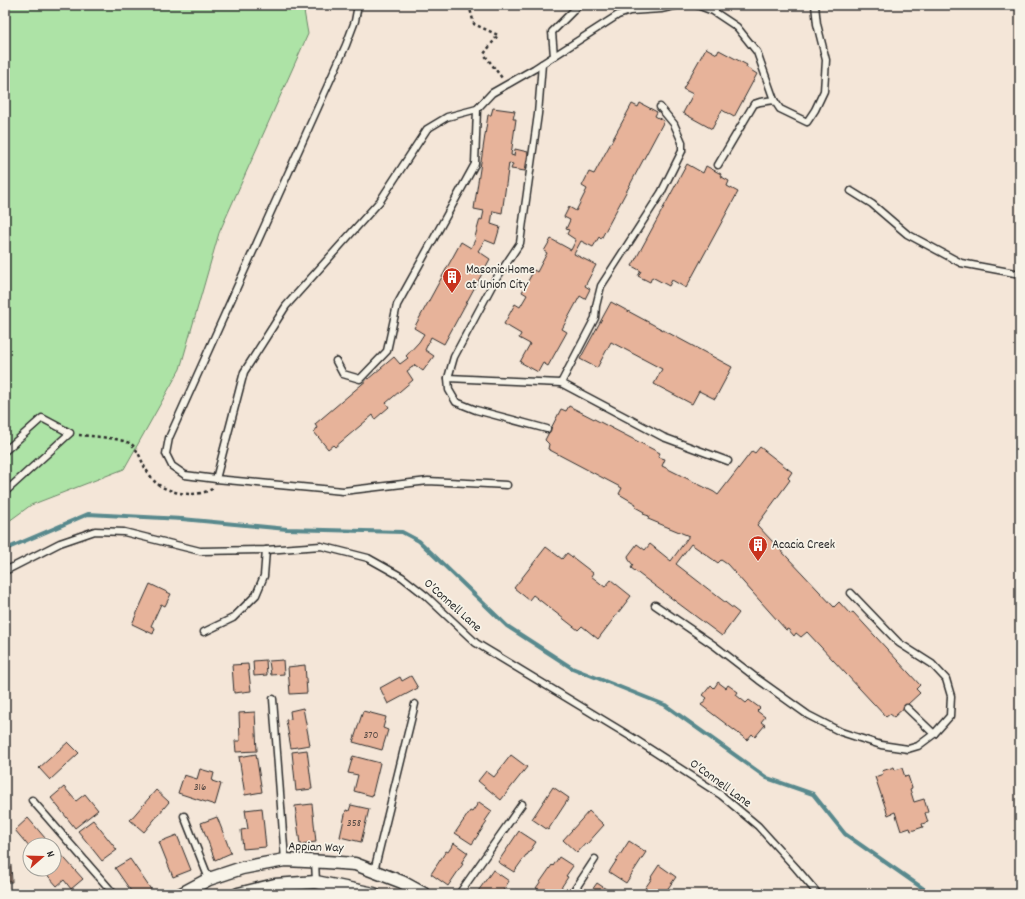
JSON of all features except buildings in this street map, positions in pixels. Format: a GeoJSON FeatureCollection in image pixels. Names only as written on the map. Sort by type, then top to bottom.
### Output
{"type":"FeatureCollection","features":[{"type":"Feature","properties":{"kind":"street","name":"Appian Way"},"geometry":{"type":"LineString","coordinates":[[182,894],[209,879],[242,868],[285,860],[355,864],[402,882],[424,894]]}},
{"type":"Feature","properties":{"kind":"street"},"geometry":{"type":"LineString","coordinates":[[245,893],[275,885],[316,882],[374,894]]}},
{"type":"Feature","properties":{"kind":"lane"},"geometry":{"type":"LineString","coordinates":[[358,5],[355,22],[346,45],[169,438],[166,454],[172,466],[185,475],[343,491],[428,481],[507,485]]}},
{"type":"Feature","properties":{"kind":"lane"},"geometry":{"type":"LineString","coordinates":[[554,56],[552,32],[579,5]]}},
{"type":"Feature","properties":{"kind":"lane"},"geometry":{"type":"LineString","coordinates":[[216,479],[244,372],[286,306],[380,201],[427,129],[447,117],[477,109],[492,93],[542,64],[618,15],[630,11],[661,9],[679,5]]}},
{"type":"Feature","properties":{"kind":"lane"},"geometry":{"type":"LineString","coordinates":[[697,5],[714,11],[737,27],[756,52],[774,100],[780,109],[807,122],[815,110],[824,91],[826,60],[817,24],[815,5]]}},
{"type":"Feature","properties":{"kind":"lane"},"geometry":{"type":"LineString","coordinates":[[542,64],[538,114],[520,243],[494,282],[454,357],[448,378],[449,390],[456,402],[476,410],[547,429]]}},
{"type":"Feature","properties":{"kind":"lane"},"geometry":{"type":"LineString","coordinates":[[718,164],[754,104],[774,100]]}},
{"type":"Feature","properties":{"kind":"lane"},"geometry":{"type":"LineString","coordinates":[[561,383],[595,318],[596,306],[601,286],[660,193],[682,151],[682,142],[674,124],[660,107]]}},
{"type":"Feature","properties":{"kind":"lane"},"geometry":{"type":"LineString","coordinates":[[336,361],[343,374],[360,379],[388,351],[397,305],[474,164],[477,109]]}},
{"type":"Feature","properties":{"kind":"lane"},"geometry":{"type":"LineString","coordinates":[[851,191],[872,204],[907,234],[961,262],[1020,274]]}},
{"type":"Feature","properties":{"kind":"lane"},"geometry":{"type":"LineString","coordinates":[[448,378],[561,383],[663,437],[728,461]]}},
{"type":"Feature","properties":{"kind":"lane"},"geometry":{"type":"LineString","coordinates":[[5,451],[42,418],[70,433],[5,492]]}},
{"type":"Feature","properties":{"kind":"lane","name":"O’Connell Lane"},"geometry":{"type":"LineString","coordinates":[[5,571],[60,543],[95,531],[124,532],[200,551],[266,550],[321,546],[368,558],[402,577],[426,596],[476,643],[633,738],[721,795],[758,826],[818,894]]}},
{"type":"Feature","properties":{"kind":"lane"},"geometry":{"type":"LineString","coordinates":[[204,632],[233,618],[256,595],[264,576],[266,550]]}},
{"type":"Feature","properties":{"kind":"lane"},"geometry":{"type":"LineString","coordinates":[[655,605],[715,646],[759,680],[808,714],[841,732],[881,745],[908,749],[918,746],[934,734],[950,716],[951,696],[946,679],[932,664],[899,643],[851,593]]}},
{"type":"Feature","properties":{"kind":"lane"},"geometry":{"type":"LineString","coordinates":[[273,699],[285,860]]}},
{"type":"Feature","properties":{"kind":"lane"},"geometry":{"type":"LineString","coordinates":[[374,871],[415,704]]}},
{"type":"Feature","properties":{"kind":"lane"},"geometry":{"type":"LineString","coordinates":[[907,708],[934,734]]}},
{"type":"Feature","properties":{"kind":"lane"},"geometry":{"type":"LineString","coordinates":[[32,800],[114,894]]}},
{"type":"Feature","properties":{"kind":"lane"},"geometry":{"type":"LineString","coordinates":[[459,894],[522,804]]}},
{"type":"Feature","properties":{"kind":"lane"},"geometry":{"type":"LineString","coordinates":[[184,816],[209,879]]}},
{"type":"Feature","properties":{"kind":"lane"},"geometry":{"type":"LineString","coordinates":[[572,894],[595,859]]}},
{"type":"Feature","properties":{"kind":"lane"},"geometry":{"type":"LineString","coordinates":[[315,861],[316,882]]}},
{"type":"Feature","properties":{"kind":"path"},"geometry":{"type":"LineString","coordinates":[[469,5],[474,24],[498,35],[484,54],[507,85]]}},
{"type":"Feature","properties":{"kind":"path"},"geometry":{"type":"LineString","coordinates":[[70,433],[122,440],[131,444],[155,482],[168,489],[185,494],[205,493],[212,489],[216,479]]}},
{"type":"Feature","properties":{"kind":"green space"},"geometry":{"type":"Polygon","coordinates":[[[5,5],[303,5],[308,34],[219,233],[180,369],[124,469],[31,505],[5,524],[5,5]]]}},
{"type":"Feature","properties":{"kind":"waterway"},"geometry":{"type":"LineString","coordinates":[[6,549],[88,514],[182,519],[287,529],[402,532],[419,541],[507,626],[572,668],[665,705],[767,778],[813,794],[845,834],[929,894]]}},
{"type":"Feature","properties":{"kind":"place","name":"Masonic Home at Union City"},"geometry":{"type":"Point","coordinates":[452,294]}},
{"type":"Feature","properties":{"kind":"place","name":"Acacia Creek"},"geometry":{"type":"Point","coordinates":[758,562]}}]}
